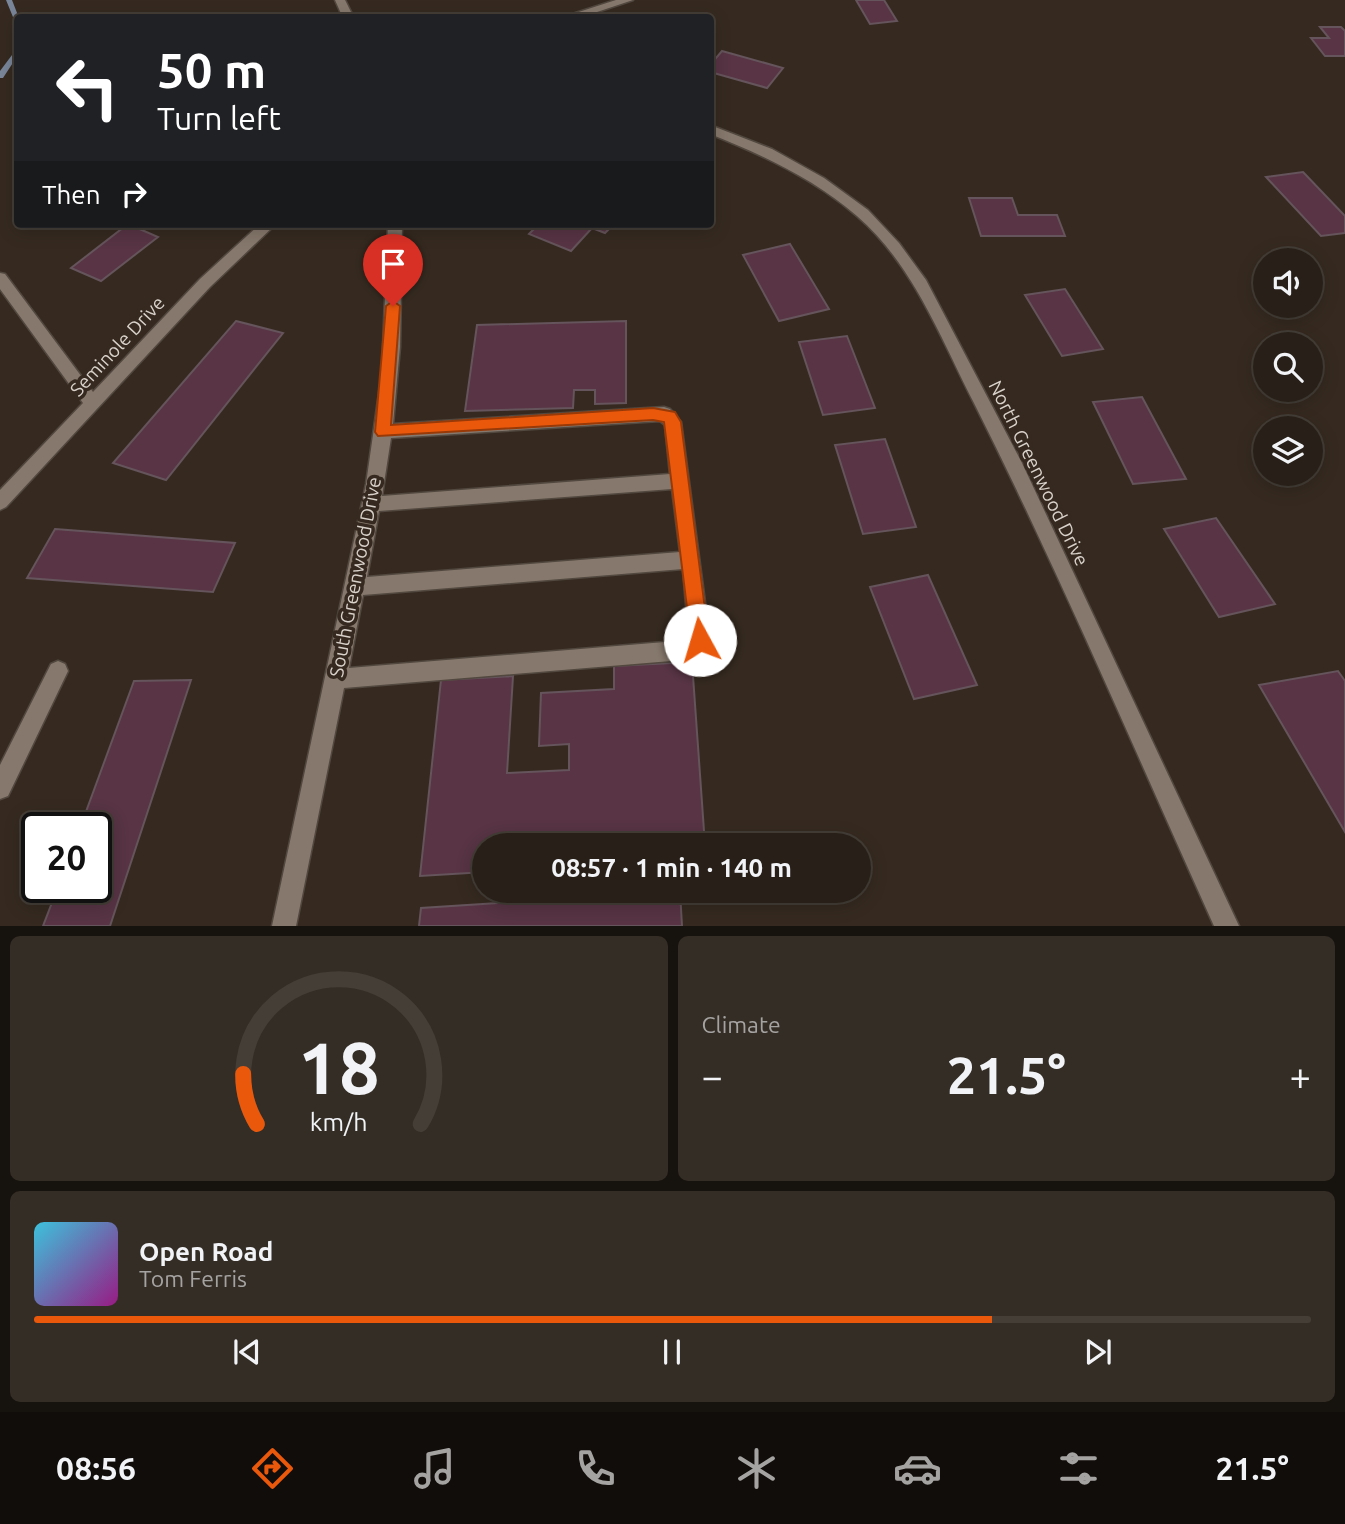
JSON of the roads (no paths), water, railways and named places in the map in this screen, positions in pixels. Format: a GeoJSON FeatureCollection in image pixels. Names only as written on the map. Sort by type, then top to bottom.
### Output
{"type":"FeatureCollection","features":[{"type":"Feature","properties":{"kind":"street"},"geometry":{"type":"LineString","coordinates":[[579,14],[628,0]]}},
{"type":"Feature","properties":{"kind":"street","name":"North Greenwood Drive"},"geometry":{"type":"LineString","coordinates":[[714,131],[767,152],[819,181],[863,213],[894,246],[921,284],[1013,463],[1227,926]]}},
{"type":"Feature","properties":{"kind":"street","name":"Seminole Drive"},"geometry":{"type":"LineString","coordinates":[[0,502],[215,274],[265,228]]}},
{"type":"Feature","properties":{"kind":"street","name":"South Greenwood Drive"},"geometry":{"type":"LineString","coordinates":[[284,926],[306,806],[372,504],[383,432],[393,326],[394,228]]}},
{"type":"Feature","properties":{"kind":"street"},"geometry":{"type":"LineString","coordinates":[[0,278],[92,403]]}},
{"type":"Feature","properties":{"kind":"street"},"geometry":{"type":"LineString","coordinates":[[335,678],[695,649],[700,640],[673,422],[664,414],[383,432]]}},
{"type":"Feature","properties":{"kind":"street"},"geometry":{"type":"LineString","coordinates":[[372,504],[680,481]]}},
{"type":"Feature","properties":{"kind":"street"},"geometry":{"type":"LineString","coordinates":[[356,587],[689,560]]}},
{"type":"Feature","properties":{"kind":"street"},"geometry":{"type":"LineString","coordinates":[[0,789],[58,671]]}},
{"type":"Feature","properties":{"kind":"waterway"},"geometry":{"type":"LineString","coordinates":[[9,0],[15,14]]}},
{"type":"Feature","properties":{"kind":"waterway"},"geometry":{"type":"LineString","coordinates":[[0,76],[14,55]]}}]}
